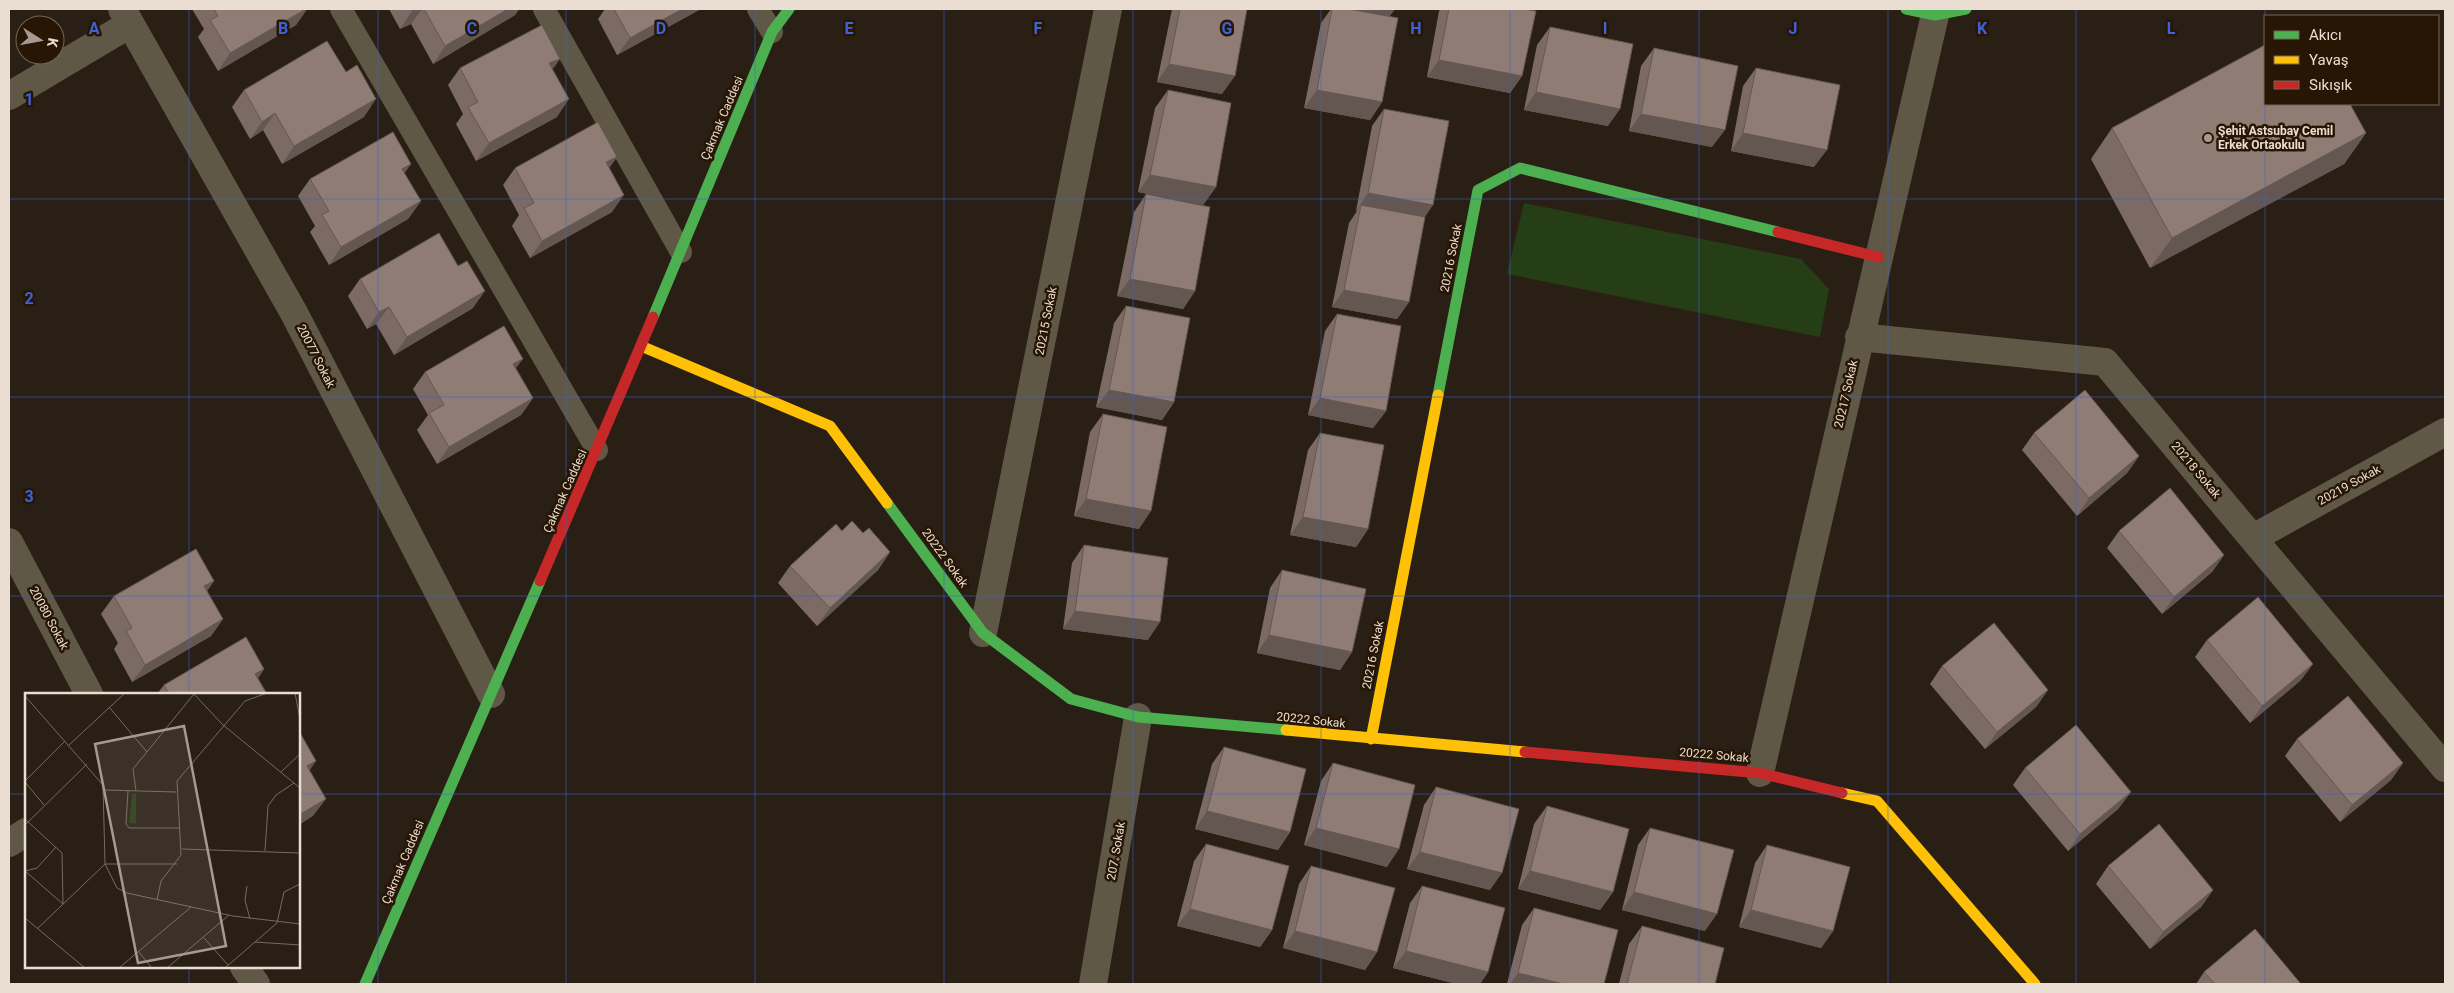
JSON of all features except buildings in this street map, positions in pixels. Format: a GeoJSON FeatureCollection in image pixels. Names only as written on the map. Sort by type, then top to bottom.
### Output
{"type":"FeatureCollection","features":[{"type":"Feature","properties":{"kind":"street","name":"Çakmak Caddesi"},"geometry":{"type":"LineString","coordinates":[[365,984],[642,346],[772,32],[789,9]]}},
{"type":"Feature","properties":{"kind":"street","name":"20215 Sokak"},"geometry":{"type":"LineString","coordinates":[[984,633],[1108,9]]}},
{"type":"Feature","properties":{"kind":"street"},"geometry":{"type":"LineString","coordinates":[[1906,9],[1935,15],[1966,9]]}},
{"type":"Feature","properties":{"kind":"street","name":"20217 Sokak"},"geometry":{"type":"LineString","coordinates":[[1760,773],[1859,337],[1935,15]]}},
{"type":"Feature","properties":{"kind":"street","name":"20077 Sokak"},"geometry":{"type":"LineString","coordinates":[[9,96],[126,16],[294,313],[491,694]]}},
{"type":"Feature","properties":{"kind":"street","name":"20216 Sokak"},"geometry":{"type":"LineString","coordinates":[[1371,739],[1478,190],[1520,168],[1878,257]]}},
{"type":"Feature","properties":{"kind":"street","name":"20218 Sokak"},"geometry":{"type":"LineString","coordinates":[[1859,337],[2106,362],[2445,768]]}},
{"type":"Feature","properties":{"kind":"street","name":"20222 Sokak"},"geometry":{"type":"LineString","coordinates":[[642,346],[830,426],[984,633],[1071,698],[1138,717],[1760,773],[1877,801],[2035,984]]}},
{"type":"Feature","properties":{"kind":"street","name":"20219 Sokak"},"geometry":{"type":"LineString","coordinates":[[2253,538],[2445,432]]}},
{"type":"Feature","properties":{"kind":"street","name":"20080 Sokak"},"geometry":{"type":"LineString","coordinates":[[9,542],[88,693]]}},
{"type":"Feature","properties":{"kind":"street","name":"207. Sokak"},"geometry":{"type":"LineString","coordinates":[[1093,984],[1138,717]]}},
{"type":"Feature","properties":{"kind":"street"},"geometry":{"type":"LineString","coordinates":[[9,843],[25,833]]}},
{"type":"Feature","properties":{"kind":"street"},"geometry":{"type":"LineString","coordinates":[[245,968],[256,984]]}},
{"type":"Feature","properties":{"kind":"lane"},"geometry":{"type":"LineString","coordinates":[[340,9],[597,450]]}},
{"type":"Feature","properties":{"kind":"lane"},"geometry":{"type":"LineString","coordinates":[[544,9],[681,252]]}},
{"type":"Feature","properties":{"kind":"lane"},"geometry":{"type":"LineString","coordinates":[[758,9],[772,32]]}},
{"type":"Feature","properties":{"kind":"green space"},"geometry":{"type":"Polygon","coordinates":[[[1524,203],[1801,259],[1829,289],[1820,337],[1507,274],[1524,203]]]}},
{"type":"Feature","properties":{"kind":"traffic: fast"},"geometry":{"type":"LineString","coordinates":[[653,317],[772,32],[789,9]]}},
{"type":"Feature","properties":{"kind":"traffic: fast"},"geometry":{"type":"LineString","coordinates":[[1906,9],[1935,15],[1966,9]]}},
{"type":"Feature","properties":{"kind":"traffic: fast"},"geometry":{"type":"LineString","coordinates":[[1438,395],[1478,190],[1520,168],[1778,232]]}},
{"type":"Feature","properties":{"kind":"traffic: fast"},"geometry":{"type":"LineString","coordinates":[[887,503],[983,633],[1071,699],[1138,717],[1286,730]]}},
{"type":"Feature","properties":{"kind":"traffic: fast"},"geometry":{"type":"LineString","coordinates":[[365,984],[540,581]]}},
{"type":"Feature","properties":{"kind":"traffic: slow"},"geometry":{"type":"LineString","coordinates":[[641,346],[830,426],[887,503]]}},
{"type":"Feature","properties":{"kind":"traffic: slow"},"geometry":{"type":"LineString","coordinates":[[1371,739],[1438,395]]}},
{"type":"Feature","properties":{"kind":"traffic: slow"},"geometry":{"type":"LineString","coordinates":[[1286,730],[1525,752]]}},
{"type":"Feature","properties":{"kind":"traffic: slow"},"geometry":{"type":"LineString","coordinates":[[1842,793],[1877,801],[2035,984]]}},
{"type":"Feature","properties":{"kind":"traffic: jam"},"geometry":{"type":"LineString","coordinates":[[1778,232],[1878,257]]}},
{"type":"Feature","properties":{"kind":"traffic: jam"},"geometry":{"type":"LineString","coordinates":[[540,581],[653,317]]}},
{"type":"Feature","properties":{"kind":"traffic: jam"},"geometry":{"type":"LineString","coordinates":[[1525,752],[1760,773],[1842,793]]}},
{"type":"Feature","properties":{"kind":"place","name":"Şehit Astsubay Cemil Erkek Ortaokulu"},"geometry":{"type":"Point","coordinates":[2208,138]}}]}
